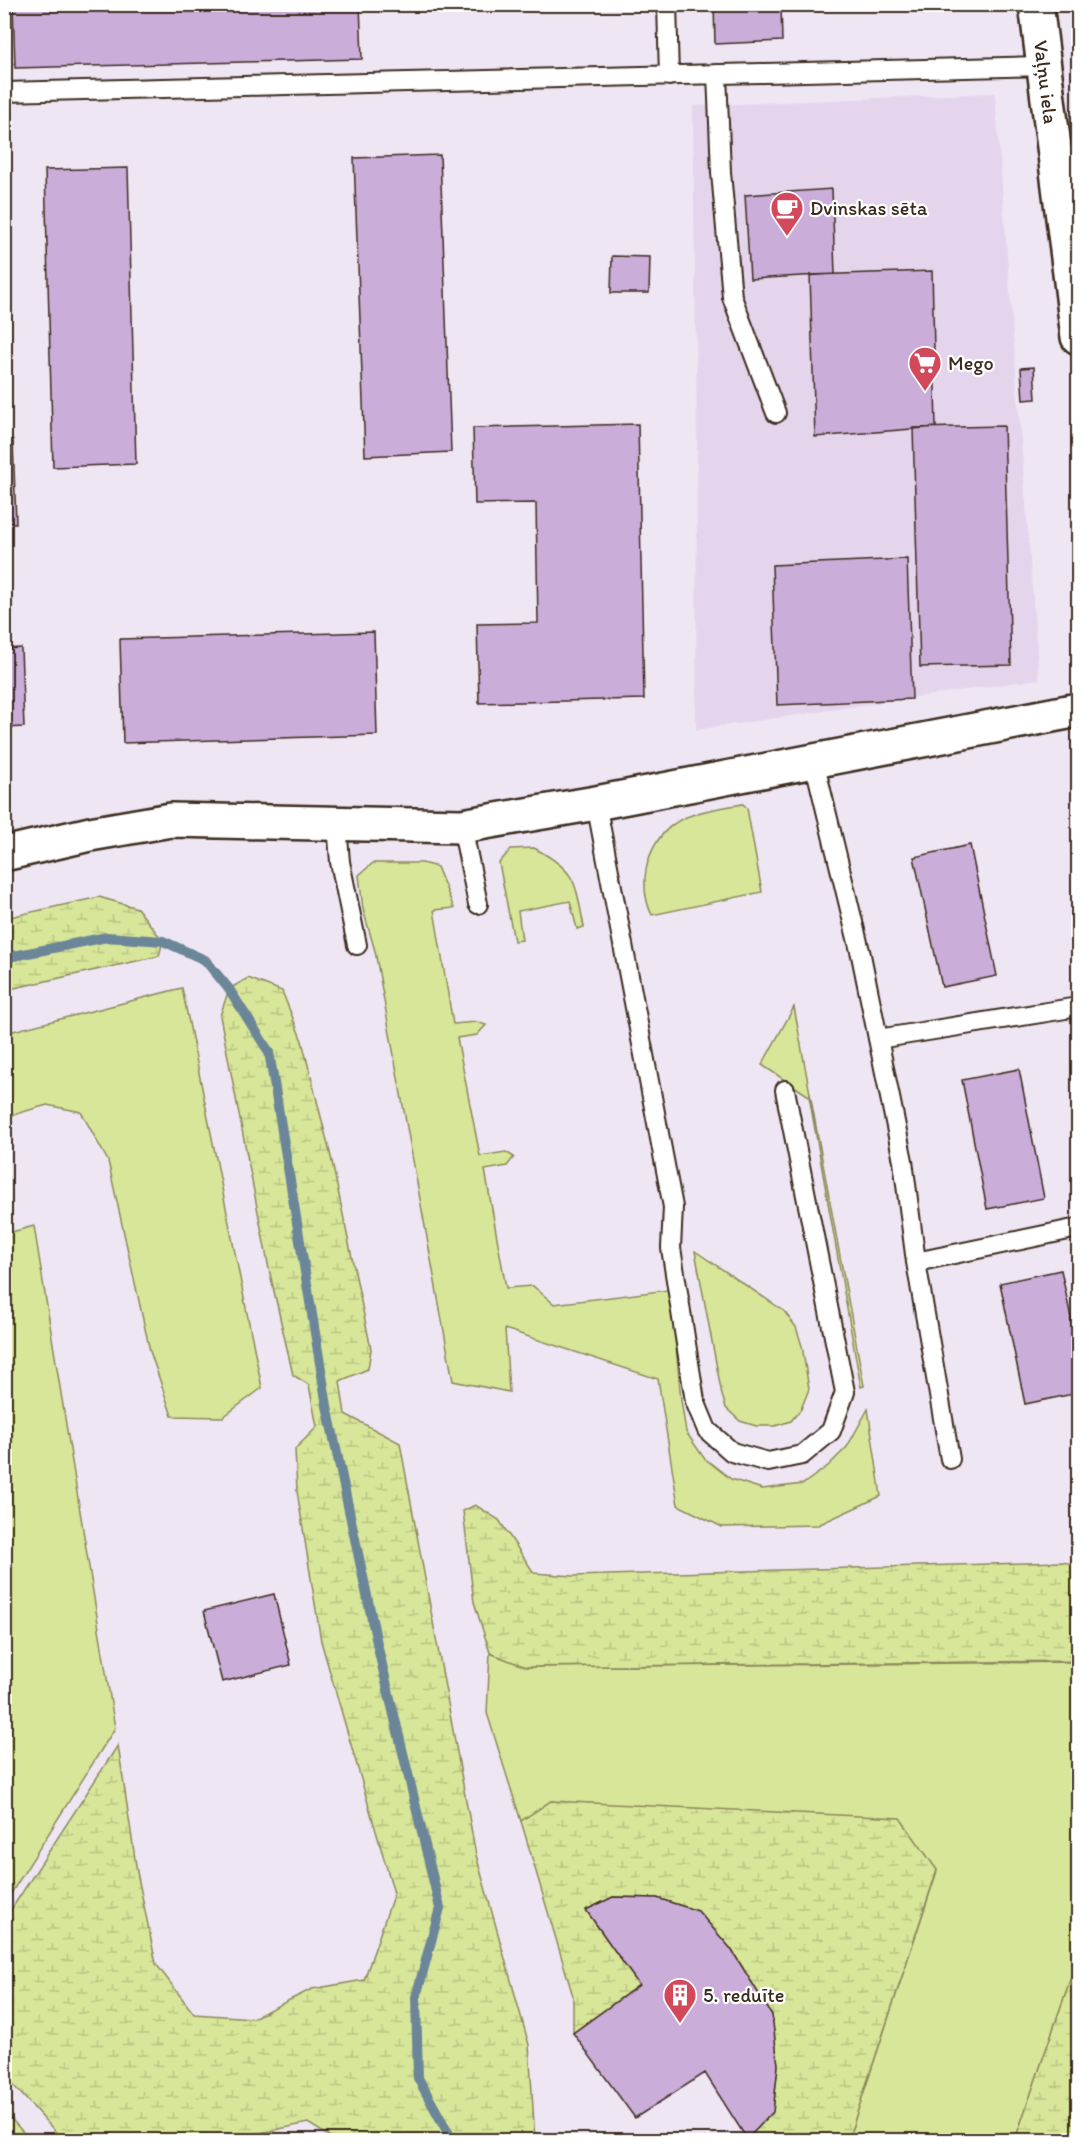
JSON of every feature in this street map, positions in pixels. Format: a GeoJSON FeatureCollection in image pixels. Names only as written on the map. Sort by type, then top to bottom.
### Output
{"type":"FeatureCollection","features":[{"type":"Feature","properties":{"kind":"street","name":"Vaļņu iela"},"geometry":{"type":"LineString","coordinates":[[1036,4],[1078,337]]}},
{"type":"Feature","properties":{"kind":"street"},"geometry":{"type":"LineString","coordinates":[[4,854],[90,834],[171,820],[462,826],[596,803],[1078,710]]}},
{"type":"Feature","properties":{"kind":"lane"},"geometry":{"type":"LineString","coordinates":[[667,4],[669,76]]}},
{"type":"Feature","properties":{"kind":"lane"},"geometry":{"type":"LineString","coordinates":[[4,92],[1044,66]]}},
{"type":"Feature","properties":{"kind":"lane"},"geometry":{"type":"LineString","coordinates":[[717,74],[721,172],[732,297],[776,413]]}},
{"type":"Feature","properties":{"kind":"lane"},"geometry":{"type":"LineString","coordinates":[[813,761],[861,955],[903,1161],[916,1262],[950,1458]]}},
{"type":"Feature","properties":{"kind":"lane"},"geometry":{"type":"LineString","coordinates":[[596,803],[673,1207],[671,1248],[695,1401],[707,1430],[732,1452],[768,1462],[802,1455],[831,1431],[845,1392],[785,1090]]}},
{"type":"Feature","properties":{"kind":"lane"},"geometry":{"type":"LineString","coordinates":[[337,824],[340,862],[357,945]]}},
{"type":"Feature","properties":{"kind":"lane"},"geometry":{"type":"LineString","coordinates":[[462,826],[478,904]]}},
{"type":"Feature","properties":{"kind":"lane"},"geometry":{"type":"LineString","coordinates":[[878,1039],[1078,1007]]}},
{"type":"Feature","properties":{"kind":"lane"},"geometry":{"type":"LineString","coordinates":[[916,1262],[1078,1228]]}},
{"type":"Feature","properties":{"kind":"shaded area"},"geometry":{"type":"Polygon","coordinates":[[[995,93],[1039,679],[696,730],[697,442],[693,106],[995,93]]]}},
{"type":"Feature","properties":{"kind":"green space"},"geometry":{"type":"Polygon","coordinates":[[[743,804],[747,808],[762,892],[652,915],[647,901],[646,871],[657,842],[666,831],[678,821],[692,815],[743,804]]]}},
{"type":"Feature","properties":{"kind":"green space"},"geometry":{"type":"Polygon","coordinates":[[[534,848],[559,864],[572,879],[584,927],[577,929],[570,901],[518,911],[522,940],[514,941],[499,863],[511,849],[534,848]]]}},
{"type":"Feature","properties":{"kind":"green space"},"geometry":{"type":"Polygon","coordinates":[[[373,863],[422,863],[437,867],[454,908],[434,910],[453,1024],[477,1022],[486,1025],[477,1035],[457,1038],[480,1156],[506,1152],[514,1157],[507,1166],[485,1170],[506,1288],[533,1286],[554,1304],[668,1290],[686,1432],[704,1458],[731,1479],[762,1489],[803,1484],[828,1466],[847,1447],[868,1409],[881,1496],[818,1525],[722,1527],[678,1505],[658,1379],[505,1329],[509,1392],[453,1381],[375,951],[363,909],[359,875],[373,863]]]}},
{"type":"Feature","properties":{"kind":"green space"},"geometry":{"type":"Polygon","coordinates":[[[99,897],[137,908],[163,941],[159,956],[5,990],[5,918],[99,897]]]}},
{"type":"Feature","properties":{"kind":"green space"},"geometry":{"type":"Polygon","coordinates":[[[248,978],[282,991],[302,1041],[331,1157],[371,1349],[368,1369],[340,1381],[345,1414],[400,1443],[476,1855],[529,2045],[535,2140],[335,2140],[308,2123],[227,2140],[63,2140],[5,2076],[5,1919],[118,1745],[137,1872],[156,1964],[194,2014],[253,2018],[312,1989],[364,1980],[394,1893],[321,1641],[297,1491],[295,1449],[317,1427],[309,1385],[293,1375],[269,1269],[220,1016],[229,989],[248,978]]]}},
{"type":"Feature","properties":{"kind":"green space"},"geometry":{"type":"Polygon","coordinates":[[[182,988],[262,1388],[223,1417],[172,1416],[150,1351],[108,1161],[81,1112],[47,1105],[5,1117],[5,1033],[182,988]]]}},
{"type":"Feature","properties":{"kind":"green space"},"geometry":{"type":"Polygon","coordinates":[[[794,1007],[864,1386],[861,1387],[809,1096],[762,1065],[794,1007]]]}},
{"type":"Feature","properties":{"kind":"green space"},"geometry":{"type":"Polygon","coordinates":[[[34,1226],[115,1728],[5,1903],[4,1234],[34,1226]]]}},
{"type":"Feature","properties":{"kind":"green space"},"geometry":{"type":"Polygon","coordinates":[[[695,1251],[784,1311],[796,1327],[802,1346],[809,1389],[801,1409],[791,1421],[775,1426],[756,1426],[740,1421],[726,1408],[695,1251]]]}},
{"type":"Feature","properties":{"kind":"green space"},"geometry":{"type":"Polygon","coordinates":[[[475,1505],[499,1520],[534,1573],[573,1576],[1062,1562],[1078,1565],[1078,1661],[526,1667],[490,1653],[474,1602],[463,1511],[475,1505]]]}},
{"type":"Feature","properties":{"kind":"green space"},"geometry":{"type":"Polygon","coordinates":[[[490,1653],[526,1667],[1078,1662],[1078,1957],[1015,2140],[848,2140],[937,1871],[551,1801],[521,1821],[487,1713],[490,1653]]]}},
{"type":"Feature","properties":{"kind":"green space"},"geometry":{"type":"Polygon","coordinates":[[[551,1801],[900,1818],[937,1870],[848,2140],[746,2140],[773,2112],[778,2065],[772,2015],[731,1949],[697,1911],[657,1898],[613,1897],[586,1910],[639,1985],[573,2033],[573,1996],[521,1821],[551,1801]]]}},
{"type":"Feature","properties":{"kind":"green space"},"geometry":{"type":"Polygon","coordinates":[[[1078,1957],[1078,2140],[1015,2140],[1078,1957]]]}},
{"type":"Feature","properties":{"kind":"green space"},"geometry":{"type":"Polygon","coordinates":[[[5,2112],[30,2140],[5,2140],[5,2112]]]}},
{"type":"Feature","properties":{"kind":"building"},"geometry":{"type":"Polygon","coordinates":[[[13,4],[360,4],[362,59],[15,68],[13,4]]]}},
{"type":"Feature","properties":{"kind":"building"},"geometry":{"type":"Polygon","coordinates":[[[714,4],[781,4],[782,41],[715,44],[714,4]]]}},
{"type":"Feature","properties":{"kind":"building"},"geometry":{"type":"Polygon","coordinates":[[[440,155],[451,452],[365,456],[354,158],[440,155]]]}},
{"type":"Feature","properties":{"kind":"building"},"geometry":{"type":"Polygon","coordinates":[[[128,168],[136,464],[53,467],[45,170],[128,168]]]}},
{"type":"Feature","properties":{"kind":"building"},"geometry":{"type":"Polygon","coordinates":[[[832,189],[835,274],[750,279],[745,195],[832,189]]]}},
{"type":"Feature","properties":{"kind":"building"},"geometry":{"type":"Polygon","coordinates":[[[612,256],[650,257],[649,293],[611,293],[612,256]]]}},
{"type":"Feature","properties":{"kind":"building"},"geometry":{"type":"Polygon","coordinates":[[[932,271],[936,427],[815,437],[810,275],[932,271]]]}},
{"type":"Feature","properties":{"kind":"building"},"geometry":{"type":"Polygon","coordinates":[[[1034,367],[1036,399],[1023,400],[1021,368],[1034,367]]]}},
{"type":"Feature","properties":{"kind":"building"},"geometry":{"type":"Polygon","coordinates":[[[638,424],[644,699],[479,703],[477,624],[538,623],[536,503],[475,504],[473,428],[638,424]]]}},
{"type":"Feature","properties":{"kind":"building"},"geometry":{"type":"Polygon","coordinates":[[[1004,426],[1011,665],[920,667],[913,428],[1004,426]]]}},
{"type":"Feature","properties":{"kind":"building"},"geometry":{"type":"Polygon","coordinates":[[[4,440],[13,440],[16,523],[4,523],[4,440]]]}},
{"type":"Feature","properties":{"kind":"building"},"geometry":{"type":"Polygon","coordinates":[[[907,559],[912,699],[777,705],[772,565],[907,559]]]}},
{"type":"Feature","properties":{"kind":"building"},"geometry":{"type":"Polygon","coordinates":[[[374,632],[377,735],[123,743],[120,639],[374,632]]]}},
{"type":"Feature","properties":{"kind":"building"},"geometry":{"type":"Polygon","coordinates":[[[21,648],[24,727],[4,728],[4,649],[21,648]]]}},
{"type":"Feature","properties":{"kind":"building"},"geometry":{"type":"Polygon","coordinates":[[[970,845],[997,976],[942,987],[914,857],[970,845]]]}},
{"type":"Feature","properties":{"kind":"building"},"geometry":{"type":"Polygon","coordinates":[[[1019,1069],[1044,1198],[987,1209],[962,1080],[1019,1069]]]}},
{"type":"Feature","properties":{"kind":"building"},"geometry":{"type":"Polygon","coordinates":[[[1061,1270],[1078,1351],[1078,1393],[1025,1404],[1000,1283],[1061,1270]]]}},
{"type":"Feature","properties":{"kind":"building"},"geometry":{"type":"Polygon","coordinates":[[[274,1594],[291,1665],[222,1682],[204,1611],[274,1594]]]}},
{"type":"Feature","properties":{"kind":"building","name":"5. reduīte"},"geometry":{"type":"Polygon","coordinates":[[[613,1897],[657,1898],[698,1911],[731,1949],[772,2015],[778,2065],[773,2112],[747,2139],[705,2073],[635,2118],[573,2033],[639,1985],[586,1910],[613,1897]]]}},
{"type":"Feature","properties":{"kind":"waterway"},"geometry":{"type":"LineString","coordinates":[[4,958],[107,937],[163,941],[205,960],[229,989],[269,1052],[327,1406],[378,1648],[440,1908],[416,1997],[418,2078],[452,2140]]}},
{"type":"Feature","properties":{"kind":"place","name":"Dvinskas sēta"},"geometry":{"type":"Point","coordinates":[787,237]}},
{"type":"Feature","properties":{"kind":"place","name":"Mego"},"geometry":{"type":"Point","coordinates":[925,392]}},
{"type":"Feature","properties":{"kind":"place","name":"5. reduīte"},"geometry":{"type":"Point","coordinates":[680,2024]}}]}
